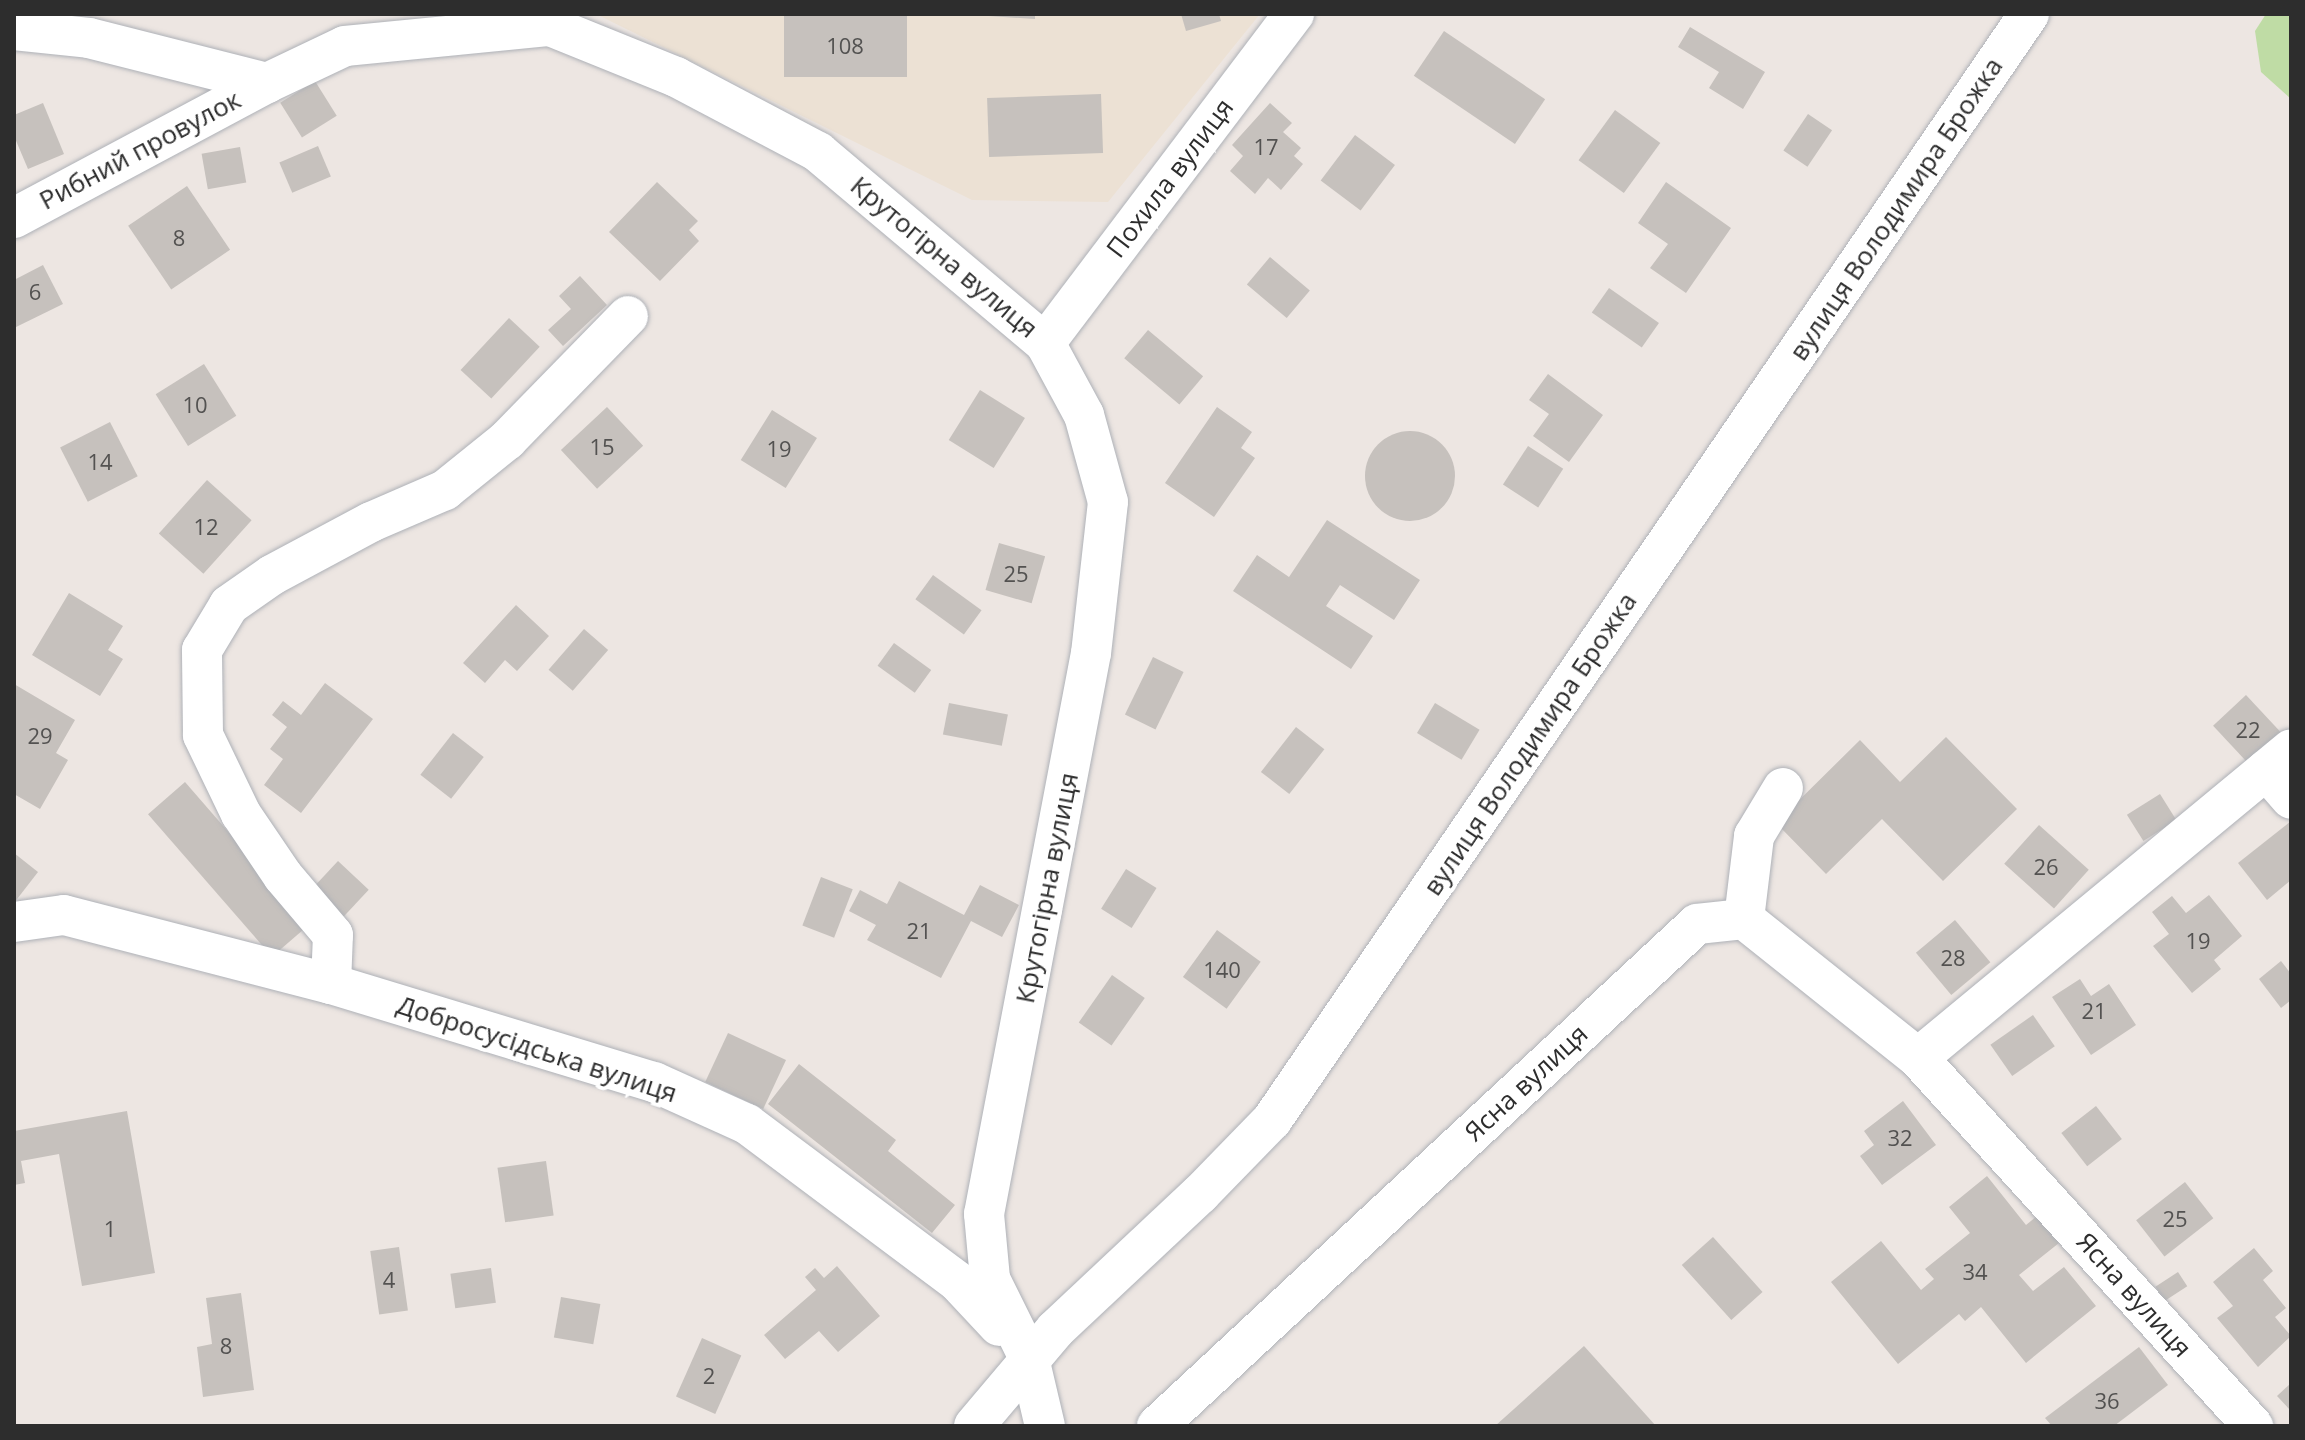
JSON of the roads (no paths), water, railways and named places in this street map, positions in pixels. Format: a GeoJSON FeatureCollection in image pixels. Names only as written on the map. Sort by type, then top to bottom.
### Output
{"type":"FeatureCollection","features":[{"type":"Feature","properties":{"kind":"street","name":"Похила вулиця"},"geometry":{"type":"LineString","coordinates":[[1045,343],[1294,14]]}},
{"type":"Feature","properties":{"kind":"street","name":"вулиця Володимира Брожка"},"geometry":{"type":"LineString","coordinates":[[974,1426],[1029,1358],[1272,1120],[2029,14]]}},
{"type":"Feature","properties":{"kind":"street","name":"Крутогірна вулиця"},"geometry":{"type":"LineString","coordinates":[[267,83],[345,46],[550,26],[676,77],[818,152],[1045,343],[1084,415],[1108,502],[1088,668],[984,1214],[990,1279],[1029,1358],[1045,1426]]}},
{"type":"Feature","properties":{"kind":"street"},"geometry":{"type":"LineString","coordinates":[[14,30],[89,38],[267,83]]}},
{"type":"Feature","properties":{"kind":"street","name":"Рибний провулок"},"geometry":{"type":"LineString","coordinates":[[14,218],[267,83]]}},
{"type":"Feature","properties":{"kind":"street"},"geometry":{"type":"LineString","coordinates":[[331,984],[333,935],[283,876],[241,814],[203,735],[202,650],[229,605],[272,575],[371,522],[445,490],[507,440],[628,316]]}},
{"type":"Feature","properties":{"kind":"street"},"geometry":{"type":"LineString","coordinates":[[1918,1058],[2283,773]]}},
{"type":"Feature","properties":{"kind":"street"},"geometry":{"type":"LineString","coordinates":[[1744,919],[1754,836],[1783,788]]}},
{"type":"Feature","properties":{"kind":"street","name":"Добросусідська вулиця"},"geometry":{"type":"LineString","coordinates":[[14,922],[64,915],[331,984],[654,1082],[747,1124],[958,1282],[1029,1358]]}},
{"type":"Feature","properties":{"kind":"street","name":"Ясна вулиця"},"geometry":{"type":"LineString","coordinates":[[1157,1426],[1697,924],[1744,919],[1918,1058],[2253,1426]]}}]}
